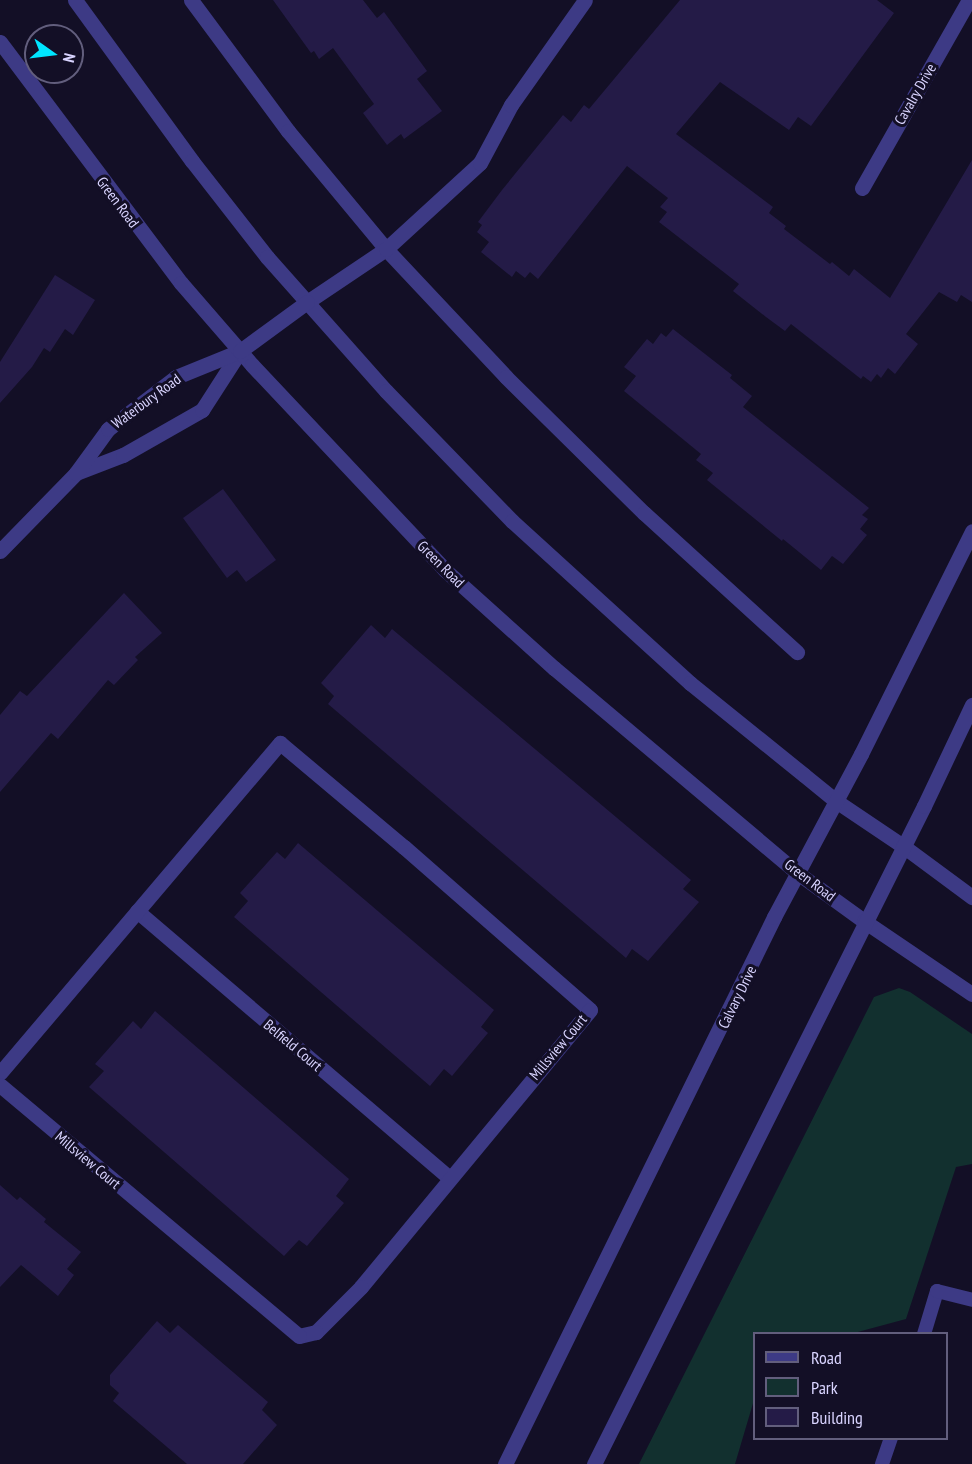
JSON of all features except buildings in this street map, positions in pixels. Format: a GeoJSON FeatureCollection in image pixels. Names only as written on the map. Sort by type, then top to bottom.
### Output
{"type":"FeatureCollection","features":[{"type":"Feature","properties":{"kind":"street"},"geometry":{"type":"LineString","coordinates":[[75,0],[192,161],[307,302],[386,391],[512,521],[690,682],[836,801],[903,846],[972,897]]}},
{"type":"Feature","properties":{"kind":"street"},"geometry":{"type":"LineString","coordinates":[[190,0],[288,131],[386,249],[514,385],[644,513],[797,652]]}},
{"type":"Feature","properties":{"kind":"street"},"geometry":{"type":"LineString","coordinates":[[240,351],[386,249],[480,163],[511,105],[585,0]]}},
{"type":"Feature","properties":{"kind":"street","name":"Cavalry Drive"},"geometry":{"type":"LineString","coordinates":[[862,188],[969,0]]}},
{"type":"Feature","properties":{"kind":"street","name":"Green Road"},"geometry":{"type":"LineString","coordinates":[[0,42],[138,228],[240,351],[445,570],[554,668],[800,873],[864,921],[972,994]]}},
{"type":"Feature","properties":{"kind":"street","name":"Waterbury Road"},"geometry":{"type":"LineString","coordinates":[[76,473],[123,455],[202,410],[240,351]]}},
{"type":"Feature","properties":{"kind":"street","name":"Waterbury Road"},"geometry":{"type":"LineString","coordinates":[[0,551],[76,473],[108,429],[176,377],[240,351]]}},
{"type":"Feature","properties":{"kind":"street","name":"Calvary Drive"},"geometry":{"type":"LineString","coordinates":[[505,1464],[774,917],[800,873],[972,531]]}},
{"type":"Feature","properties":{"kind":"street"},"geometry":{"type":"LineString","coordinates":[[594,1464],[972,705]]}},
{"type":"Feature","properties":{"kind":"street","name":"Millsview Court"},"geometry":{"type":"LineString","coordinates":[[0,1073],[280,743],[404,847],[590,1010],[361,1287],[316,1332],[299,1335],[0,1085]]}},
{"type":"Feature","properties":{"kind":"street","name":"Belfield Court"},"geometry":{"type":"LineString","coordinates":[[136,910],[450,1178]]}},
{"type":"Feature","properties":{"kind":"lane"},"geometry":{"type":"LineString","coordinates":[[925,1332],[937,1291],[972,1300]]}},
{"type":"Feature","properties":{"kind":"lane"},"geometry":{"type":"LineString","coordinates":[[882,1464],[890,1440]]}},
{"type":"Feature","properties":{"kind":"green space"},"geometry":{"type":"Polygon","coordinates":[[[899,988],[910,992],[972,1034],[972,1164],[956,1167],[906,1319],[858,1332],[753,1332],[753,1403],[735,1464],[639,1464],[874,997],[899,988]]]}}]}
